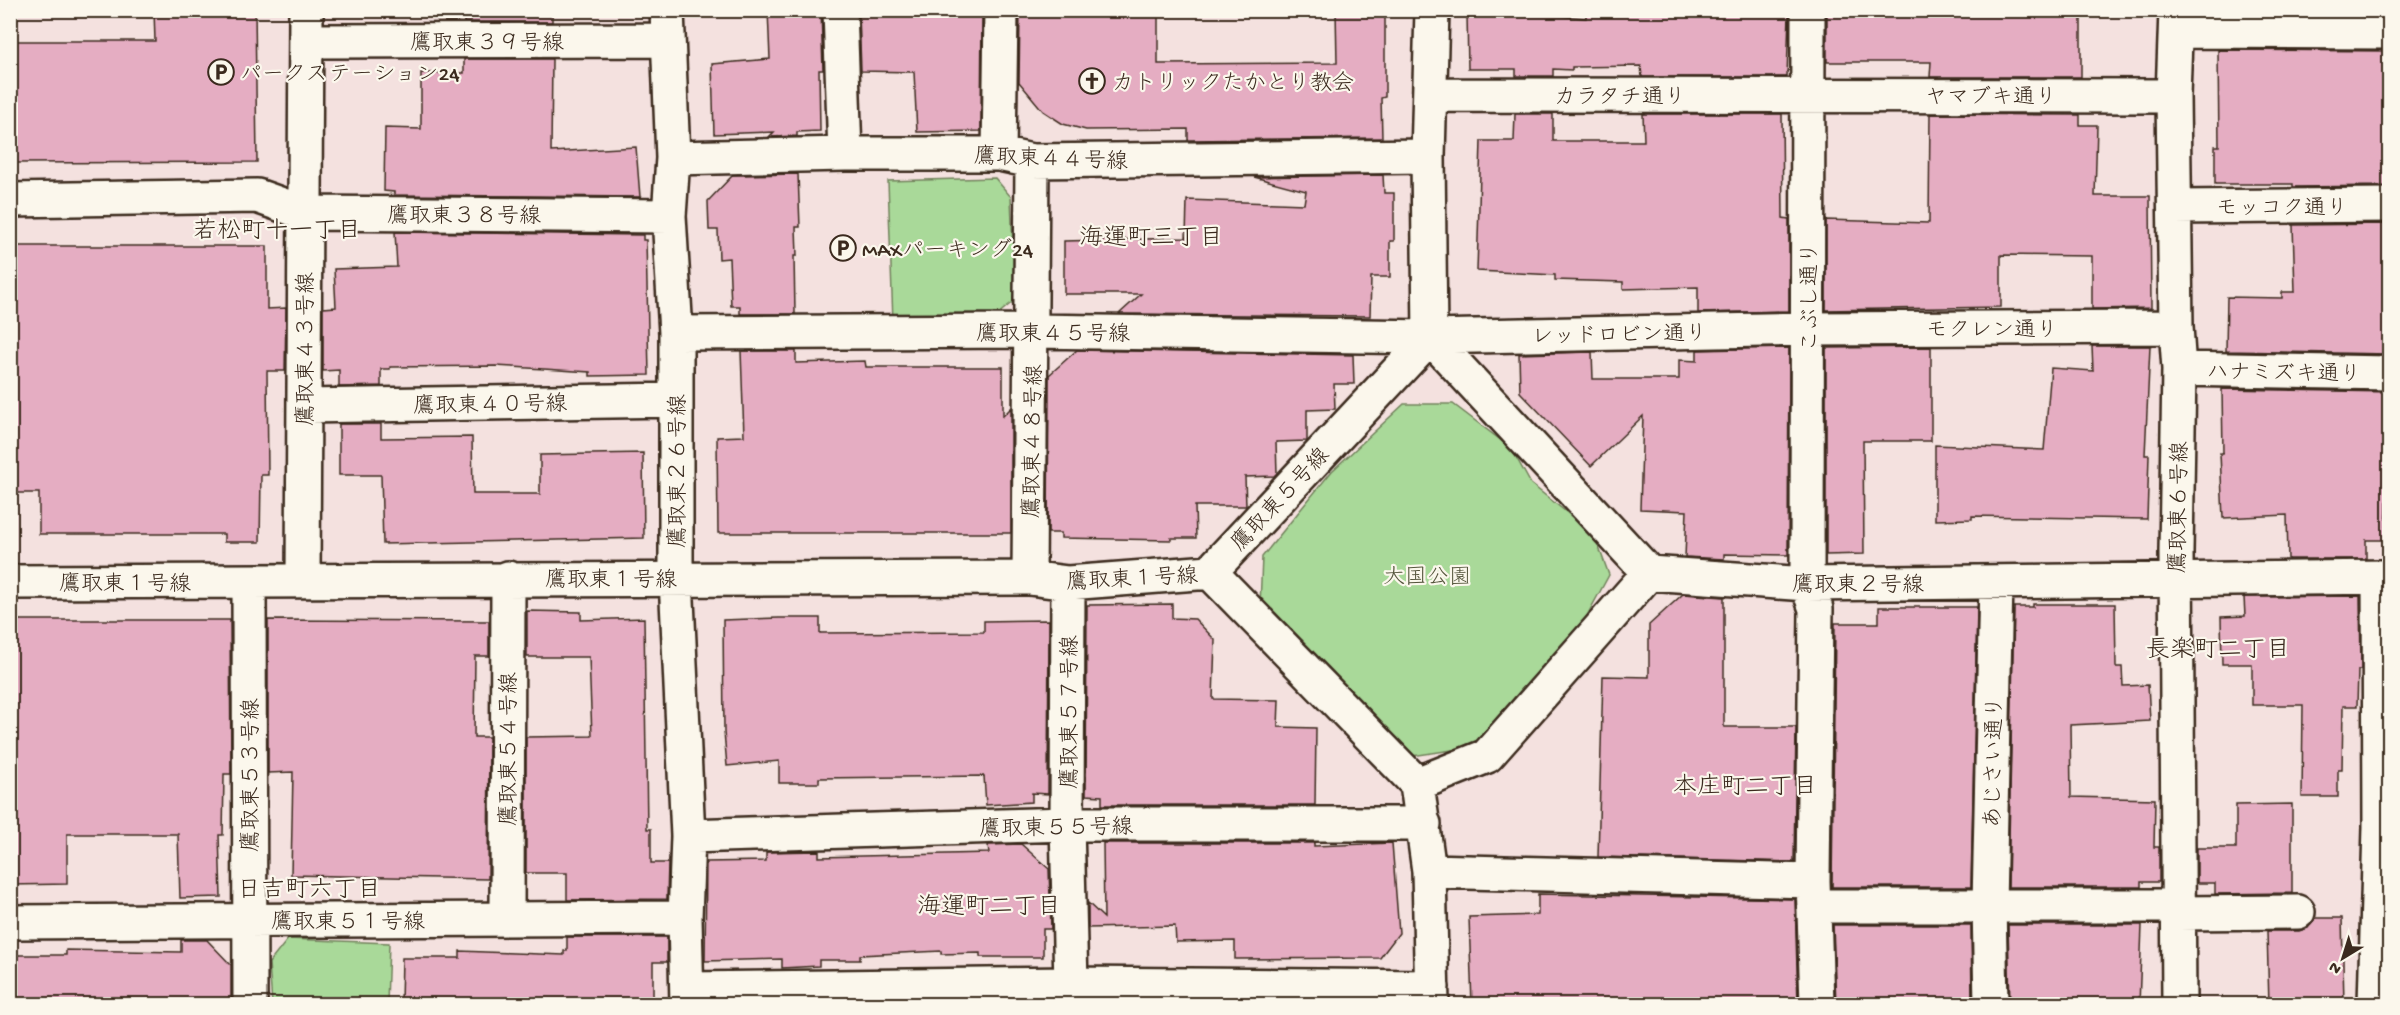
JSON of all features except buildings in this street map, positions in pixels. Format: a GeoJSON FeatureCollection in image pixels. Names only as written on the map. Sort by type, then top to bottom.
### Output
{"type":"FeatureCollection","features":[{"type":"Feature","properties":{"kind":"street"},"geometry":{"type":"LineString","coordinates":[[840,10],[845,154]]}},
{"type":"Feature","properties":{"kind":"street"},"geometry":{"type":"LineString","coordinates":[[999,154],[1001,10]]}},
{"type":"Feature","properties":{"kind":"street"},"geometry":{"type":"LineString","coordinates":[[1418,784],[1487,756],[1649,573],[1430,338],[1428,156],[1432,10]]}},
{"type":"Feature","properties":{"kind":"street","name":"こぶし通り"},"geometry":{"type":"LineString","coordinates":[[1808,10],[1808,584],[1816,609],[1814,894],[1817,1005]]}},
{"type":"Feature","properties":{"kind":"street"},"geometry":{"type":"LineString","coordinates":[[2176,21],[2390,32]]}},
{"type":"Feature","properties":{"kind":"street","name":"鷹取東６号線"},"geometry":{"type":"LineString","coordinates":[[2176,21],[2173,96],[2176,327],[2179,369],[2177,580],[2179,1005]]}},
{"type":"Feature","properties":{"kind":"street","name":"鷹取東３９号線"},"geometry":{"type":"LineString","coordinates":[[306,26],[668,25]]}},
{"type":"Feature","properties":{"kind":"street","name":"鷹取東２６号線"},"geometry":{"type":"LineString","coordinates":[[668,25],[673,158],[669,216],[676,333],[676,578],[688,837],[685,918],[687,997]]}},
{"type":"Feature","properties":{"kind":"street","name":"鷹取東４３号線"},"geometry":{"type":"LineString","coordinates":[[303,579],[306,26]]}},
{"type":"Feature","properties":{"kind":"street","name":"カラタチ通り"},"geometry":{"type":"LineString","coordinates":[[1431,95],[1809,94]]}},
{"type":"Feature","properties":{"kind":"street","name":"ヤマブキ通り"},"geometry":{"type":"LineString","coordinates":[[1809,94],[2173,96]]}},
{"type":"Feature","properties":{"kind":"street","name":"鷹取東４４号線"},"geometry":{"type":"LineString","coordinates":[[673,158],[845,154],[999,154],[1032,161],[1428,156]]}},
{"type":"Feature","properties":{"kind":"street","name":"鷹取東４８号線"},"geometry":{"type":"LineString","coordinates":[[1029,578],[1032,161]]}},
{"type":"Feature","properties":{"kind":"street","name":"鷹取東３８号線"},"geometry":{"type":"LineString","coordinates":[[10,200],[257,195],[304,213],[669,216]]}},
{"type":"Feature","properties":{"kind":"street","name":"モッコク通り"},"geometry":{"type":"LineString","coordinates":[[2175,207],[2390,205]]}},
{"type":"Feature","properties":{"kind":"street","name":"モクレン通り"},"geometry":{"type":"LineString","coordinates":[[1808,329],[2176,327]]}},
{"type":"Feature","properties":{"kind":"street","name":"レッドロビン通り"},"geometry":{"type":"LineString","coordinates":[[1430,338],[1808,329]]}},
{"type":"Feature","properties":{"kind":"street","name":"鷹取東４５号線"},"geometry":{"type":"LineString","coordinates":[[676,333],[1032,332],[1430,338]]}},
{"type":"Feature","properties":{"kind":"street","name":"鷹取東５号線"},"geometry":{"type":"LineString","coordinates":[[1210,572],[1430,338]]}},
{"type":"Feature","properties":{"kind":"street","name":"ハナミズキ通り"},"geometry":{"type":"LineString","coordinates":[[2179,369],[2390,373]]}},
{"type":"Feature","properties":{"kind":"street","name":"鷹取東４０号線"},"geometry":{"type":"LineString","coordinates":[[305,406],[676,400]]}},
{"type":"Feature","properties":{"kind":"street"},"geometry":{"type":"LineString","coordinates":[[687,997],[1071,984],[1432,996],[1429,871],[1418,784],[1210,572]]}},
{"type":"Feature","properties":{"kind":"street","name":"鷹取東１号線"},"geometry":{"type":"LineString","coordinates":[[10,582],[249,582],[303,579],[508,578],[1029,578],[1068,583],[1210,572]]}},
{"type":"Feature","properties":{"kind":"street","name":"鷹取東２号線"},"geometry":{"type":"LineString","coordinates":[[1649,573],[1808,584],[2384,577]]}},
{"type":"Feature","properties":{"kind":"street"},"geometry":{"type":"LineString","coordinates":[[2375,1005],[2384,577]]}},
{"type":"Feature","properties":{"kind":"street","name":"鷹取東５４号線"},"geometry":{"type":"LineString","coordinates":[[507,919],[508,578]]}},
{"type":"Feature","properties":{"kind":"street","name":"鷹取東５３号線"},"geometry":{"type":"LineString","coordinates":[[249,582],[250,1005]]}},
{"type":"Feature","properties":{"kind":"street","name":"あじさい通り"},"geometry":{"type":"LineString","coordinates":[[1991,1005],[1989,905],[1996,582]]}},
{"type":"Feature","properties":{"kind":"street","name":"鷹取東５７号線"},"geometry":{"type":"LineString","coordinates":[[1068,583],[1067,824],[1071,984]]}},
{"type":"Feature","properties":{"kind":"street","name":"鷹取東５５号線"},"geometry":{"type":"LineString","coordinates":[[688,837],[1067,824],[1424,824]]}},
{"type":"Feature","properties":{"kind":"street"},"geometry":{"type":"LineString","coordinates":[[1429,871],[1989,905],[2298,912]]}},
{"type":"Feature","properties":{"kind":"street","name":"鷹取東５１号線"},"geometry":{"type":"LineString","coordinates":[[10,922],[685,918]]}},
{"type":"Feature","properties":{"kind":"green space"},"geometry":{"type":"Polygon","coordinates":[[[995,178],[1011,197],[1015,300],[992,319],[893,322],[888,181],[995,178]]]}},
{"type":"Feature","properties":{"kind":"green space","name":"大国公園"},"geometry":{"type":"Polygon","coordinates":[[[1404,404],[1453,404],[1511,448],[1531,484],[1594,534],[1609,575],[1578,632],[1472,747],[1412,756],[1260,606],[1262,557],[1332,471],[1404,404]]]}},
{"type":"Feature","properties":{"kind":"green space"},"geometry":{"type":"Polygon","coordinates":[[[288,939],[389,943],[387,1004],[272,1004],[269,963],[288,939]]]}},
{"type":"Feature","properties":{"kind":"place","name":"パークステーション24"},"geometry":{"type":"Point","coordinates":[221,72]}},
{"type":"Feature","properties":{"kind":"place","name":"カトリックたかとり教会"},"geometry":{"type":"Point","coordinates":[1092,81]}},
{"type":"Feature","properties":{"kind":"place","name":"MAXパーキング24"},"geometry":{"type":"Point","coordinates":[843,248]}},
{"type":"Feature","properties":{"kind":"district","name":"若松町十一丁目"},"geometry":{"type":"Point","coordinates":[277,229]}},
{"type":"Feature","properties":{"kind":"district","name":"海運町三丁目"},"geometry":{"type":"Point","coordinates":[1151,236]}},
{"type":"Feature","properties":{"kind":"district","name":"長楽町二丁目"},"geometry":{"type":"Point","coordinates":[2218,648]}},
{"type":"Feature","properties":{"kind":"district","name":"本庄町二丁目"},"geometry":{"type":"Point","coordinates":[1745,785]}},
{"type":"Feature","properties":{"kind":"district","name":"日吉町六丁目"},"geometry":{"type":"Point","coordinates":[309,888]}},
{"type":"Feature","properties":{"kind":"district","name":"海運町二丁目"},"geometry":{"type":"Point","coordinates":[989,905]}}]}
